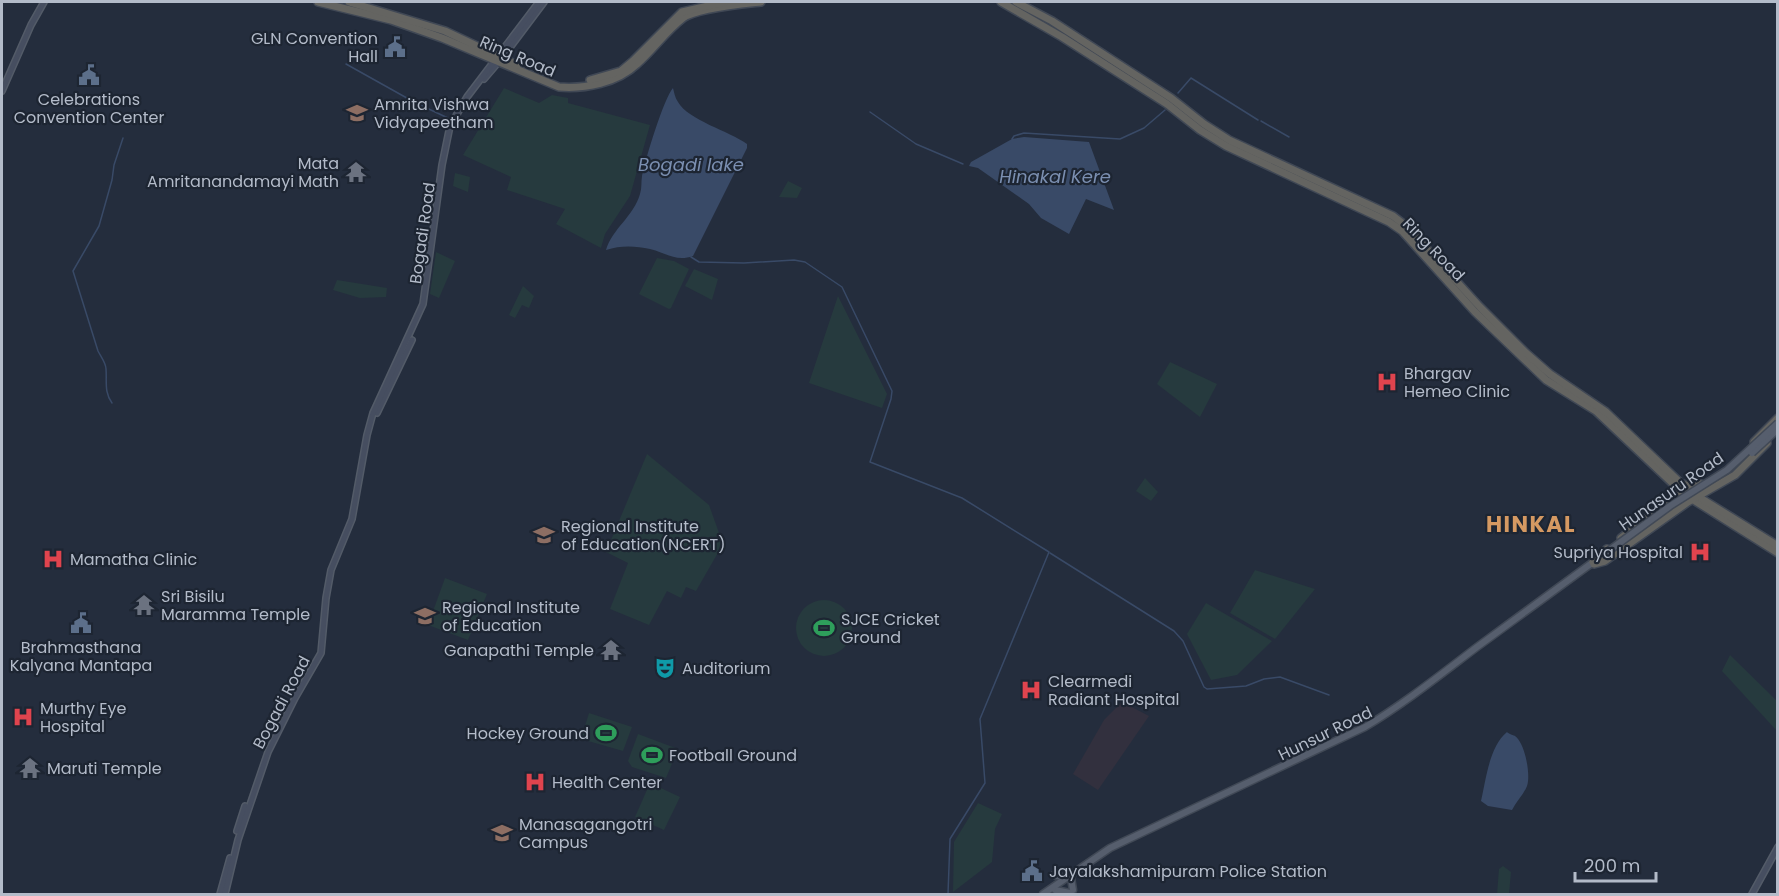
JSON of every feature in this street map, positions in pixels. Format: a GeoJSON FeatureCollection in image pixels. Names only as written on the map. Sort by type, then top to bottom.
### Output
{"type":"FeatureCollection","features":[{"type":"Feature","properties":{"kind":"highway","name":"Ring Road"},"geometry":{"type":"LineString","coordinates":[[318,2],[339,6],[414,30],[498,59],[559,84],[579,83],[621,71],[682,12],[725,2]]}},
{"type":"Feature","properties":{"kind":"highway","name":"Ring Road"},"geometry":{"type":"LineString","coordinates":[[349,2],[458,35],[498,59],[559,87],[576,88],[623,76],[638,64],[685,16],[760,2]]}},
{"type":"Feature","properties":{"kind":"highway","name":"Ring Road"},"geometry":{"type":"LineString","coordinates":[[1001,2],[1062,36],[1167,104],[1200,130],[1226,146],[1389,222],[1402,231],[1475,312],[1546,380],[1596,411],[1695,498],[1778,553]]}},
{"type":"Feature","properties":{"kind":"highway","name":"Ring Road"},"geometry":{"type":"LineString","coordinates":[[1016,2],[1066,30],[1171,98],[1229,140],[1393,216],[1406,226],[1427,251],[1526,353],[1550,374],[1606,412],[1632,434],[1679,485]]}},
{"type":"Feature","properties":{"kind":"highway"},"geometry":{"type":"LineString","coordinates":[[1595,563],[1602,553],[1677,498],[1725,468],[1778,421]]}},
{"type":"Feature","properties":{"kind":"highway"},"geometry":{"type":"LineString","coordinates":[[1595,563],[1695,498],[1735,475],[1778,431]]}},
{"type":"Feature","properties":{"kind":"highway"},"geometry":{"type":"LineString","coordinates":[[1677,498],[1679,485],[1701,484]]}},
{"type":"Feature","properties":{"kind":"highway"},"geometry":{"type":"LineString","coordinates":[[1706,501],[1707,492]]}},
{"type":"Feature","properties":{"kind":"highway","name":"Ring Road"},"geometry":{"type":"LineString","coordinates":[[1695,498],[1706,501],[1778,546]]}},
{"type":"Feature","properties":{"kind":"main road"},"geometry":{"type":"LineString","coordinates":[[2,91],[42,2]]}},
{"type":"Feature","properties":{"kind":"main road"},"geometry":{"type":"LineString","coordinates":[[498,59],[539,2]]}},
{"type":"Feature","properties":{"kind":"main road"},"geometry":{"type":"LineString","coordinates":[[498,59],[544,2]]}},
{"type":"Feature","properties":{"kind":"main road","name":"Bogadi Road"},"geometry":{"type":"LineString","coordinates":[[222,893],[240,822],[267,747],[298,686],[318,656],[331,570],[352,519],[364,445],[374,416],[403,360],[426,304],[452,126],[469,97],[498,59]]}},
{"type":"Feature","properties":{"kind":"main road","name":"Hunasuru Road"},"geometry":{"type":"LineString","coordinates":[[1604,556],[1670,506],[1728,470],[1778,421]]}},
{"type":"Feature","properties":{"kind":"main road","name":"Hunasuru Road"},"geometry":{"type":"LineString","coordinates":[[1604,556],[1723,478],[1778,431]]}},
{"type":"Feature","properties":{"kind":"main road"},"geometry":{"type":"LineString","coordinates":[[1052,891],[1110,848],[1384,716],[1604,556]]}},
{"type":"Feature","properties":{"kind":"main road","name":"Bogadi Road"},"geometry":{"type":"LineString","coordinates":[[222,893],[266,758],[295,698],[319,658],[324,635],[322,633]]}},
{"type":"Feature","properties":{"kind":"main road"},"geometry":{"type":"LineString","coordinates":[[1753,894],[1778,848]]}},
{"type":"Feature","properties":{"kind":"main road"},"geometry":{"type":"LineString","coordinates":[[1753,894],[1778,853]]}},
{"type":"Feature","properties":{"kind":"main road"},"geometry":{"type":"LineString","coordinates":[[1043,894],[1052,891],[1071,891],[1066,880],[1053,876],[1052,891]]}},
{"type":"Feature","properties":{"kind":"shaded area"},"geometry":{"type":"Polygon","coordinates":[[[1122,702],[1149,716],[1098,790],[1073,774],[1104,720],[1122,702]]]}},
{"type":"Feature","properties":{"kind":"green space"},"geometry":{"type":"Polygon","coordinates":[[[504,88],[539,103],[552,95],[568,98],[568,103],[650,125],[630,196],[605,234],[601,248],[556,224],[565,209],[507,190],[511,177],[463,155],[504,88]]]}},
{"type":"Feature","properties":{"kind":"green space"},"geometry":{"type":"Polygon","coordinates":[[[455,173],[470,177],[468,192],[453,186],[455,173]]]}},
{"type":"Feature","properties":{"kind":"green space"},"geometry":{"type":"Polygon","coordinates":[[[788,181],[802,188],[797,198],[779,197],[788,181]]]}},
{"type":"Feature","properties":{"kind":"green space"},"geometry":{"type":"Polygon","coordinates":[[[436,252],[455,261],[439,298],[430,294],[436,252]]]}},
{"type":"Feature","properties":{"kind":"green space"},"geometry":{"type":"Polygon","coordinates":[[[657,258],[674,261],[689,269],[669,309],[639,294],[657,258]]]}},
{"type":"Feature","properties":{"kind":"green space"},"geometry":{"type":"Polygon","coordinates":[[[694,269],[718,279],[712,300],[685,286],[694,269]]]}},
{"type":"Feature","properties":{"kind":"green space"},"geometry":{"type":"Polygon","coordinates":[[[337,280],[387,288],[386,297],[360,298],[333,290],[337,280]]]}},
{"type":"Feature","properties":{"kind":"green space"},"geometry":{"type":"Polygon","coordinates":[[[523,286],[534,296],[529,308],[522,305],[515,318],[509,315],[523,286]]]}},
{"type":"Feature","properties":{"kind":"green space"},"geometry":{"type":"Polygon","coordinates":[[[838,296],[887,394],[882,408],[809,383],[838,296]]]}},
{"type":"Feature","properties":{"kind":"green space"},"geometry":{"type":"Polygon","coordinates":[[[1170,362],[1217,384],[1200,417],[1157,384],[1170,362]]]}},
{"type":"Feature","properties":{"kind":"green space"},"geometry":{"type":"Polygon","coordinates":[[[647,454],[709,505],[723,544],[696,591],[686,587],[681,598],[667,591],[649,625],[610,609],[628,563],[606,552],[647,454]]]}},
{"type":"Feature","properties":{"kind":"green space"},"geometry":{"type":"Polygon","coordinates":[[[1145,478],[1158,492],[1151,501],[1136,491],[1145,478]]]}},
{"type":"Feature","properties":{"kind":"green space"},"geometry":{"type":"Polygon","coordinates":[[[1255,570],[1315,589],[1275,639],[1230,613],[1255,570]]]}},
{"type":"Feature","properties":{"kind":"green space"},"geometry":{"type":"Polygon","coordinates":[[[445,578],[487,594],[468,640],[428,625],[445,578]]]}},
{"type":"Feature","properties":{"kind":"green space","name":"SJCE Cricket Ground"},"geometry":{"type":"Polygon","coordinates":[[[824,600],[835,602],[844,608],[850,617],[852,628],[850,639],[844,648],[835,654],[824,656],[813,654],[804,648],[798,639],[796,628],[798,617],[804,608],[813,602],[824,600]]]}},
{"type":"Feature","properties":{"kind":"green space"},"geometry":{"type":"Polygon","coordinates":[[[1206,603],[1272,641],[1237,675],[1211,680],[1187,634],[1206,603]]]}},
{"type":"Feature","properties":{"kind":"green space"},"geometry":{"type":"Polygon","coordinates":[[[1730,655],[1777,701],[1777,731],[1722,671],[1730,655]]]}},
{"type":"Feature","properties":{"kind":"green space","name":"Hockey Ground"},"geometry":{"type":"Polygon","coordinates":[[[589,713],[632,727],[623,751],[581,739],[589,713]]]}},
{"type":"Feature","properties":{"kind":"green space","name":"Football Ground"},"geometry":{"type":"Polygon","coordinates":[[[638,734],[678,749],[666,778],[632,767],[628,761],[638,734]]]}},
{"type":"Feature","properties":{"kind":"green space"},"geometry":{"type":"Polygon","coordinates":[[[650,783],[680,797],[664,830],[635,817],[650,783]]]}},
{"type":"Feature","properties":{"kind":"green space"},"geometry":{"type":"Polygon","coordinates":[[[978,803],[1002,814],[995,829],[992,862],[953,892],[954,842],[978,803]]]}},
{"type":"Feature","properties":{"kind":"green space"},"geometry":{"type":"Polygon","coordinates":[[[1503,866],[1511,872],[1509,894],[1497,894],[1499,869],[1503,866]]]}},
{"type":"Feature","properties":{"kind":"water","name":"Bogadi lake"},"geometry":{"type":"Polygon","coordinates":[[[673,88],[676,99],[690,114],[739,139],[747,144],[747,148],[693,256],[681,258],[634,247],[617,247],[606,250],[613,235],[637,202],[651,144],[673,88]]]}},
{"type":"Feature","properties":{"kind":"water","name":"Hinakal Kere"},"geometry":{"type":"Polygon","coordinates":[[[1024,137],[1089,142],[1114,210],[1086,199],[1069,234],[1041,218],[1029,204],[978,168],[969,166],[971,162],[1012,139],[1024,137]]]}},
{"type":"Feature","properties":{"kind":"water"},"geometry":{"type":"Polygon","coordinates":[[[1507,732],[1515,736],[1522,745],[1528,775],[1526,789],[1512,810],[1488,806],[1481,801],[1492,755],[1507,732]]]}},
{"type":"Feature","properties":{"kind":"waterway"},"geometry":{"type":"LineString","coordinates":[[346,64],[414,102],[450,119]]}},
{"type":"Feature","properties":{"kind":"waterway"},"geometry":{"type":"LineString","coordinates":[[1178,93],[1191,78],[1258,120]]}},
{"type":"Feature","properties":{"kind":"waterway"},"geometry":{"type":"LineString","coordinates":[[1012,139],[1024,133],[1120,139],[1144,128],[1165,110]]}},
{"type":"Feature","properties":{"kind":"waterway"},"geometry":{"type":"LineString","coordinates":[[870,112],[916,144],[963,164]]}},
{"type":"Feature","properties":{"kind":"waterway"},"geometry":{"type":"LineString","coordinates":[[1261,121],[1289,137]]}},
{"type":"Feature","properties":{"kind":"waterway"},"geometry":{"type":"LineString","coordinates":[[112,403],[107,391],[105,364],[98,351],[73,271],[99,226],[123,138]]}},
{"type":"Feature","properties":{"kind":"waterway"},"geometry":{"type":"LineString","coordinates":[[691,257],[699,262],[744,263],[794,260],[805,262],[842,287],[892,391],[870,462],[962,498],[1049,552],[980,719],[985,783],[950,839],[948,894]]}},
{"type":"Feature","properties":{"kind":"waterway"},"geometry":{"type":"LineString","coordinates":[[1050,553],[1174,631],[1183,641],[1207,689],[1246,686],[1264,679],[1280,677],[1329,695]]}},
{"type":"Feature","properties":{"kind":"place","name":"GLN Convention Hall"},"geometry":{"type":"Point","coordinates":[395,47]}},
{"type":"Feature","properties":{"kind":"place","name":"Celebrations Convention Center"},"geometry":{"type":"Point","coordinates":[89,75]}},
{"type":"Feature","properties":{"kind":"place","name":"Amrita Vishwa Vidyapeetham"},"geometry":{"type":"Point","coordinates":[357,113]}},
{"type":"Feature","properties":{"kind":"place","name":"Mata Amritanandamayi Math"},"geometry":{"type":"Point","coordinates":[356,172]}},
{"type":"Feature","properties":{"kind":"place","name":"Bhargav Hemeo Clinic"},"geometry":{"type":"Point","coordinates":[1387,382]}},
{"type":"Feature","properties":{"kind":"place","name":"Regional Institute of Education(NCERT)"},"geometry":{"type":"Point","coordinates":[544,535]}},
{"type":"Feature","properties":{"kind":"place","name":"Supriya Hospital"},"geometry":{"type":"Point","coordinates":[1700,552]}},
{"type":"Feature","properties":{"kind":"place","name":"Mamatha Clinic"},"geometry":{"type":"Point","coordinates":[53,559]}},
{"type":"Feature","properties":{"kind":"place","name":"Sri Bisilu Maramma Temple"},"geometry":{"type":"Point","coordinates":[144,605]}},
{"type":"Feature","properties":{"kind":"place","name":"Regional Institute of Education"},"geometry":{"type":"Point","coordinates":[425,616]}},
{"type":"Feature","properties":{"kind":"place","name":"Brahmasthana Kalyana Mantapa"},"geometry":{"type":"Point","coordinates":[81,623]}},
{"type":"Feature","properties":{"kind":"place","name":"SJCE Cricket Ground"},"geometry":{"type":"Point","coordinates":[824,628]}},
{"type":"Feature","properties":{"kind":"place","name":"Ganapathi Temple"},"geometry":{"type":"Point","coordinates":[611,650]}},
{"type":"Feature","properties":{"kind":"place","name":"Auditorium"},"geometry":{"type":"Point","coordinates":[665,668]}},
{"type":"Feature","properties":{"kind":"place","name":"Clearmedi Radiant Hospital"},"geometry":{"type":"Point","coordinates":[1031,690]}},
{"type":"Feature","properties":{"kind":"place","name":"Murthy Eye Hospital"},"geometry":{"type":"Point","coordinates":[23,717]}},
{"type":"Feature","properties":{"kind":"place","name":"Hockey Ground"},"geometry":{"type":"Point","coordinates":[606,733]}},
{"type":"Feature","properties":{"kind":"place","name":"Football Ground"},"geometry":{"type":"Point","coordinates":[652,755]}},
{"type":"Feature","properties":{"kind":"place","name":"Maruti Temple"},"geometry":{"type":"Point","coordinates":[30,768]}},
{"type":"Feature","properties":{"kind":"place","name":"Health Center"},"geometry":{"type":"Point","coordinates":[535,782]}},
{"type":"Feature","properties":{"kind":"place","name":"Manasagangotri Campus"},"geometry":{"type":"Point","coordinates":[502,833]}},
{"type":"Feature","properties":{"kind":"place","name":"Jayalakshamipuram Police Station"},"geometry":{"type":"Point","coordinates":[1032,871]}},
{"type":"Feature","properties":{"kind":"district","name":"HINKAL"},"geometry":{"type":"Point","coordinates":[1531,524]}}]}
